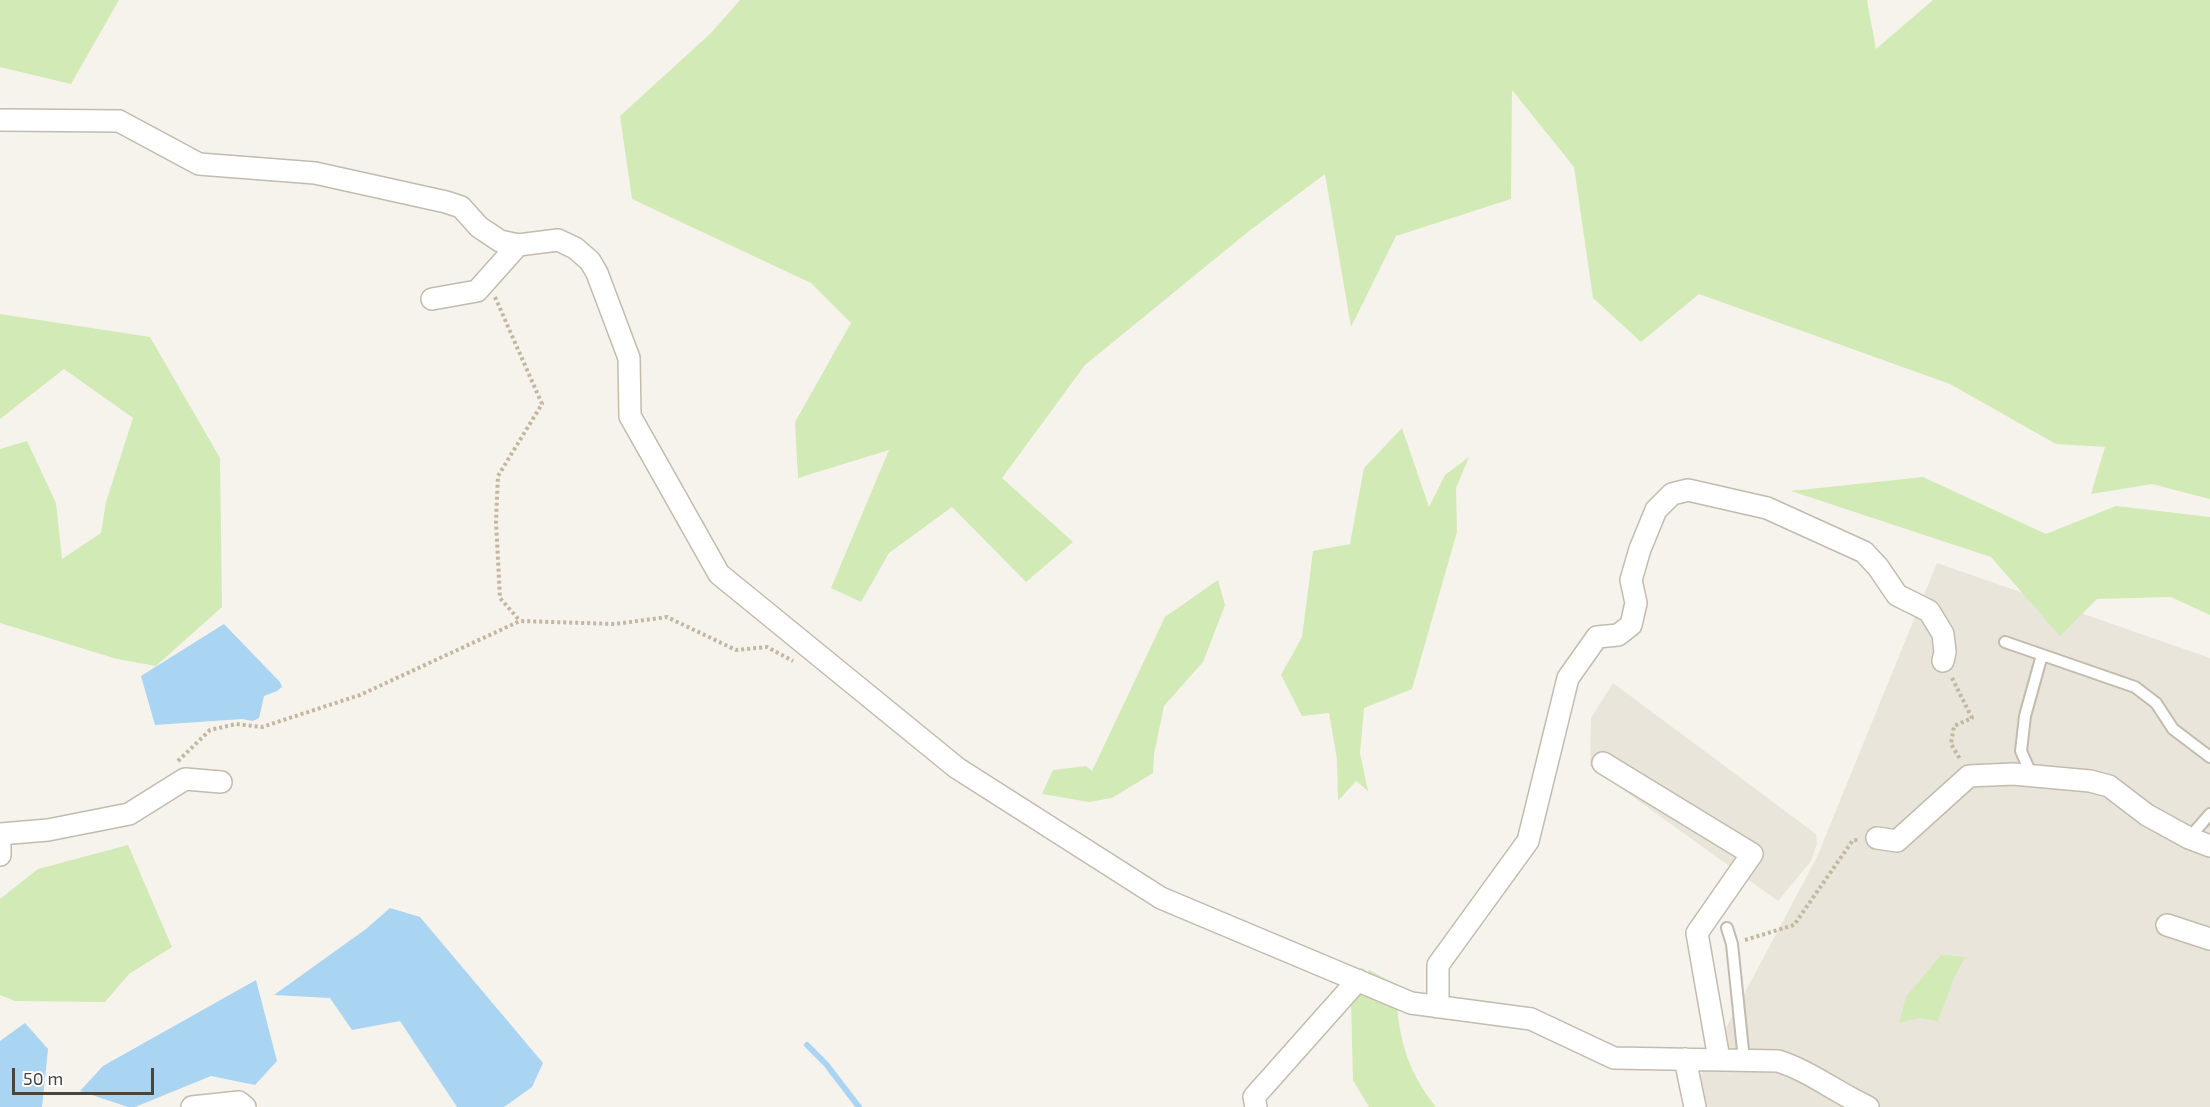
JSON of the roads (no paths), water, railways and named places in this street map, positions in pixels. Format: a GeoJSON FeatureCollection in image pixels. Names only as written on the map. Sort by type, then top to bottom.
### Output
{"type":"FeatureCollection","features":[{"type":"Feature","properties":{"kind":"street"},"geometry":{"type":"LineString","coordinates":[[0,120],[119,121],[199,164],[315,173],[446,202],[461,207],[479,227],[500,241],[518,245],[558,240],[575,248],[590,261],[629,358],[630,416],[719,574],[957,768],[1161,898],[1411,1003],[1532,1019],[1614,1058],[1778,1061],[1791,1065],[1868,1107]]}},
{"type":"Feature","properties":{"kind":"street"},"geometry":{"type":"LineString","coordinates":[[432,299],[477,291],[518,245]]}},
{"type":"Feature","properties":{"kind":"street"},"geometry":{"type":"LineString","coordinates":[[1438,1006],[1438,965],[1528,841],[1568,678],[1597,637],[1618,635],[1631,625],[1636,603],[1631,580],[1640,549],[1656,510],[1672,494],[1688,490],[1767,508],[1864,552],[1878,567],[1897,596],[1929,611],[1943,634],[1945,652],[1943,660]]}},
{"type":"Feature","properties":{"kind":"street"},"geometry":{"type":"LineString","coordinates":[[1603,763],[1752,854],[1696,933],[1719,1059]]}},
{"type":"Feature","properties":{"kind":"street"},"geometry":{"type":"LineString","coordinates":[[1877,838],[1897,841],[1969,776],[2013,774],[2109,786],[2147,815],[2189,838],[2210,846]]}},
{"type":"Feature","properties":{"kind":"street"},"geometry":{"type":"LineString","coordinates":[[0,834],[48,830],[129,814],[184,779],[221,782]]}},
{"type":"Feature","properties":{"kind":"street"},"geometry":{"type":"LineString","coordinates":[[0,846],[0,855]]}},
{"type":"Feature","properties":{"kind":"street"},"geometry":{"type":"LineString","coordinates":[[2168,925],[2210,939]]}},
{"type":"Feature","properties":{"kind":"street"},"geometry":{"type":"LineString","coordinates":[[1256,1107],[1254,1097],[1358,980]]}},
{"type":"Feature","properties":{"kind":"street"},"geometry":{"type":"LineString","coordinates":[[1685,1059],[1695,1107]]}},
{"type":"Feature","properties":{"kind":"street"},"geometry":{"type":"LineString","coordinates":[[192,1107],[239,1102],[245,1107]]}},
{"type":"Feature","properties":{"kind":"lane"},"geometry":{"type":"LineString","coordinates":[[2006,642],[2135,687],[2156,703],[2173,729],[2210,757]]}},
{"type":"Feature","properties":{"kind":"lane"},"geometry":{"type":"LineString","coordinates":[[2032,777],[2022,751],[2025,716],[2043,655]]}},
{"type":"Feature","properties":{"kind":"lane"},"geometry":{"type":"LineString","coordinates":[[2189,838],[2210,814]]}},
{"type":"Feature","properties":{"kind":"lane"},"geometry":{"type":"LineString","coordinates":[[1727,928],[1732,944],[1744,1060]]}},
{"type":"Feature","properties":{"kind":"water"},"geometry":{"type":"Polygon","coordinates":[[[224,624],[280,682],[282,687],[264,696],[259,718],[253,721],[242,719],[155,725],[141,676],[224,624]]]}},
{"type":"Feature","properties":{"kind":"water"},"geometry":{"type":"Polygon","coordinates":[[[390,908],[420,917],[543,1063],[532,1087],[504,1107],[457,1107],[400,1021],[352,1030],[330,998],[274,995],[366,929],[390,908]]]}},
{"type":"Feature","properties":{"kind":"water"},"geometry":{"type":"Polygon","coordinates":[[[256,980],[277,1061],[255,1085],[211,1076],[135,1107],[128,1107],[80,1091],[103,1066],[256,980]]]}},
{"type":"Feature","properties":{"kind":"water"},"geometry":{"type":"Polygon","coordinates":[[[25,1023],[48,1049],[42,1107],[0,1107],[0,1041],[25,1023]]]}},
{"type":"Feature","properties":{"kind":"waterway"},"geometry":{"type":"LineString","coordinates":[[807,1045],[826,1064],[859,1107]]}}]}
